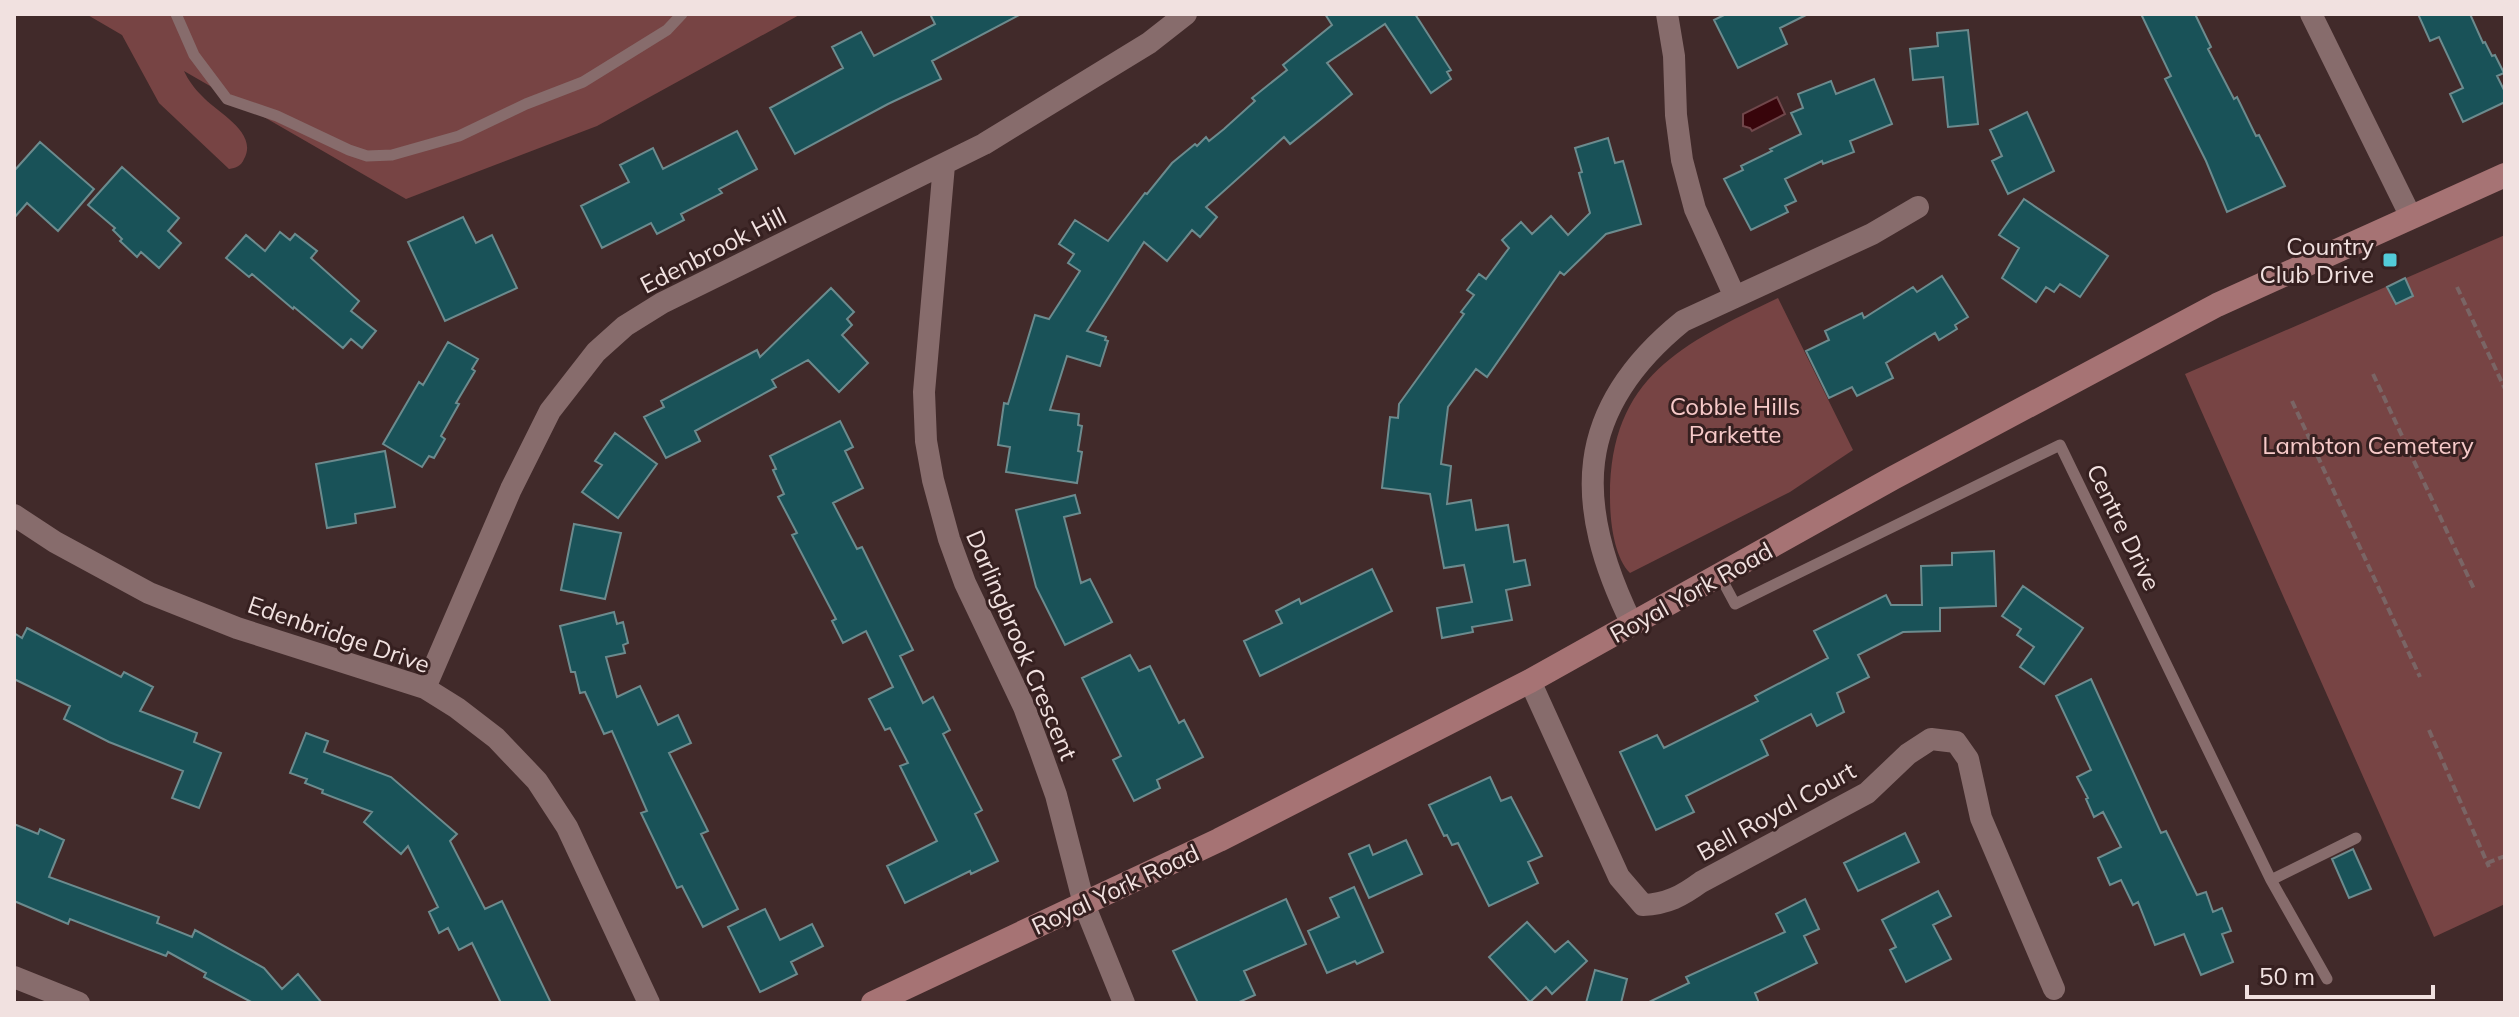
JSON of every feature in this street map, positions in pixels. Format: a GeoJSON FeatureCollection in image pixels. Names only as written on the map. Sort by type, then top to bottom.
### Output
{"type":"FeatureCollection","features":[{"type":"Feature","properties":{"kind":"main road","name":"Royal York Road"},"geometry":{"type":"LineString","coordinates":[[873,1003],[1219,840],[1530,681],[1893,478],[2217,305],[2505,175]]}},
{"type":"Feature","properties":{"kind":"street","name":"Edenbrook Hill"},"geometry":{"type":"LineString","coordinates":[[425,688],[550,411],[596,352],[625,326],[662,303],[944,165],[1149,43],[1186,14]]}},
{"type":"Feature","properties":{"kind":"street"},"geometry":{"type":"LineString","coordinates":[[1667,14],[1674,56],[1676,115],[1682,160],[1695,209],[1735,297]]}},
{"type":"Feature","properties":{"kind":"street"},"geometry":{"type":"LineString","coordinates":[[2311,14],[2411,217]]}},
{"type":"Feature","properties":{"kind":"street","name":"Darlingbrook Crescent"},"geometry":{"type":"LineString","coordinates":[[944,165],[924,392],[930,467],[949,539],[965,583],[1024,707],[1056,795],[1084,904],[1124,1003]]}},
{"type":"Feature","properties":{"kind":"street"},"geometry":{"type":"LineString","coordinates":[[1632,624],[1611,582],[1596,528],[1591,495],[1594,457],[1602,425],[1634,369],[1659,341],[1683,321],[1872,234],[1918,207]]}},
{"type":"Feature","properties":{"kind":"street","name":"Edenbridge Drive"},"geometry":{"type":"LineString","coordinates":[[14,515],[55,542],[149,593],[237,628],[425,688],[457,708],[496,738],[537,781],[567,827],[649,1003]]}},
{"type":"Feature","properties":{"kind":"street","name":"Bell Royal Court"},"geometry":{"type":"LineString","coordinates":[[1530,681],[1619,877],[1643,905],[1662,904],[1683,895],[1701,882],[1867,793],[1908,754],[1931,739],[1956,742],[1968,759],[1981,818],[2054,989]]}},
{"type":"Feature","properties":{"kind":"street"},"geometry":{"type":"LineString","coordinates":[[14,977],[79,1003]]}},
{"type":"Feature","properties":{"kind":"lane"},"geometry":{"type":"LineString","coordinates":[[176,14],[194,55],[227,99],[277,116],[367,156],[392,155],[459,136],[526,104],[583,82],[667,30],[682,14]]}},
{"type":"Feature","properties":{"kind":"lane","name":"Centre Drive"},"geometry":{"type":"LineString","coordinates":[[1720,576],[1735,604],[2060,445],[2271,880],[2327,979]]}},
{"type":"Feature","properties":{"kind":"lane"},"geometry":{"type":"LineString","coordinates":[[2271,880],[2356,838]]}},
{"type":"Feature","properties":{"kind":"path"},"geometry":{"type":"LineString","coordinates":[[2457,287],[2505,389]]}},
{"type":"Feature","properties":{"kind":"path"},"geometry":{"type":"LineString","coordinates":[[2373,374],[2474,589]]}},
{"type":"Feature","properties":{"kind":"path"},"geometry":{"type":"LineString","coordinates":[[2292,401],[2420,677]]}},
{"type":"Feature","properties":{"kind":"path"},"geometry":{"type":"LineString","coordinates":[[2429,730],[2488,865],[2505,856]]}},
{"type":"Feature","properties":{"kind":"green space"},"geometry":{"type":"Polygon","coordinates":[[[86,14],[801,14],[597,126],[406,199],[184,71],[197,90],[234,123],[246,140],[243,161],[229,169],[159,103],[122,35],[86,14]]]}},
{"type":"Feature","properties":{"kind":"green space","name":"Lambton Cemetery"},"geometry":{"type":"Polygon","coordinates":[[[2505,235],[2505,904],[2434,937],[2185,374],[2505,235]]]}},
{"type":"Feature","properties":{"kind":"green space","name":"Cobble Hills Parkette"},"geometry":{"type":"Polygon","coordinates":[[[1778,298],[1853,450],[1790,492],[1630,573],[1617,548],[1610,498],[1613,457],[1622,422],[1637,394],[1658,370],[1682,350],[1778,298]]]}},
{"type":"Feature","properties":{"kind":"shaded area"},"geometry":{"type":"Polygon","coordinates":[[[1777,97],[1785,114],[1752,131],[1743,126],[1743,114],[1777,97]]]}},
{"type":"Feature","properties":{"kind":"building"},"geometry":{"type":"Polygon","coordinates":[[[930,14],[1021,14],[932,61],[941,79],[795,154],[770,108],[843,68],[832,47],[861,32],[874,56],[935,24],[930,14]]]}},
{"type":"Feature","properties":{"kind":"building"},"geometry":{"type":"Polygon","coordinates":[[[1325,14],[1415,14],[1451,70],[1447,72],[1451,79],[1431,93],[1385,24],[1327,63],[1352,94],[1290,144],[1284,137],[1206,207],[1217,217],[1200,237],[1192,230],[1167,261],[1144,242],[1087,331],[1106,337],[1108,341],[1100,366],[1067,356],[1050,410],[1079,414],[1078,425],[1082,426],[1078,451],[1082,452],[1077,483],[1006,472],[1010,447],[998,445],[1004,403],[1008,404],[1035,315],[1049,319],[1080,271],[1068,263],[1074,254],[1059,244],[1075,220],[1108,241],[1172,163],[1195,144],[1197,146],[1206,137],[1209,141],[1224,129],[1255,101],[1252,98],[1287,70],[1283,65],[1332,25],[1325,14]]]}},
{"type":"Feature","properties":{"kind":"building"},"geometry":{"type":"Polygon","coordinates":[[[1726,14],[1808,14],[1780,28],[1787,44],[1738,68],[1714,20],[1726,14]]]}},
{"type":"Feature","properties":{"kind":"building"},"geometry":{"type":"Polygon","coordinates":[[[2141,14],[2195,14],[2211,47],[2208,49],[2234,99],[2237,97],[2285,186],[2227,212],[2206,161],[2165,79],[2171,76],[2141,14]]]}},
{"type":"Feature","properties":{"kind":"building"},"geometry":{"type":"Polygon","coordinates":[[[2418,14],[2470,14],[2483,43],[2492,56],[2495,55],[2504,73],[2497,76],[2505,92],[2505,102],[2463,122],[2450,94],[2463,88],[2439,37],[2430,41],[2418,14]]]}},
{"type":"Feature","properties":{"kind":"building"},"geometry":{"type":"Polygon","coordinates":[[[1968,30],[1978,124],[1948,127],[1943,77],[1913,80],[1910,49],[1938,46],[1937,33],[1968,30]]]}},
{"type":"Feature","properties":{"kind":"building"},"geometry":{"type":"Polygon","coordinates":[[[1874,79],[1892,124],[1850,141],[1854,152],[1823,164],[1822,161],[1785,179],[1796,201],[1785,206],[1788,212],[1751,230],[1724,179],[1743,170],[1741,166],[1772,151],[1770,149],[1801,134],[1791,113],[1803,108],[1798,94],[1831,81],[1836,94],[1874,79]]]}},
{"type":"Feature","properties":{"kind":"building"},"geometry":{"type":"Polygon","coordinates":[[[2027,112],[2054,171],[2008,194],[1992,161],[2002,156],[1990,130],[2027,112]]]}},
{"type":"Feature","properties":{"kind":"building"},"geometry":{"type":"Polygon","coordinates":[[[737,131],[757,169],[719,189],[722,193],[681,214],[684,220],[657,234],[651,223],[602,248],[581,206],[629,182],[620,165],[653,148],[663,169],[737,131]]]}},
{"type":"Feature","properties":{"kind":"building"},"geometry":{"type":"Polygon","coordinates":[[[1608,138],[1615,163],[1623,161],[1641,224],[1606,234],[1564,275],[1560,272],[1487,377],[1476,369],[1448,407],[1441,464],[1451,466],[1447,504],[1471,500],[1476,530],[1508,525],[1514,562],[1525,560],[1530,585],[1506,590],[1512,620],[1472,627],[1473,632],[1442,638],[1437,608],[1472,602],[1464,565],[1444,568],[1430,494],[1382,488],[1390,417],[1398,418],[1399,404],[1464,314],[1461,312],[1474,295],[1467,290],[1479,274],[1486,279],[1509,248],[1502,240],[1521,222],[1532,234],[1551,216],[1568,235],[1590,213],[1575,148],[1608,138]]]}},
{"type":"Feature","properties":{"kind":"building"},"geometry":{"type":"Polygon","coordinates":[[[40,142],[94,189],[58,231],[27,203],[14,218],[14,171],[40,142]]]}},
{"type":"Feature","properties":{"kind":"building"},"geometry":{"type":"Polygon","coordinates":[[[122,167],[179,218],[168,231],[181,243],[159,268],[141,252],[137,257],[120,241],[122,239],[113,230],[115,228],[88,205],[122,167]]]}},
{"type":"Feature","properties":{"kind":"building"},"geometry":{"type":"Polygon","coordinates":[[[2024,199],[2108,256],[2080,297],[2060,284],[2054,292],[2046,287],[2036,302],[2002,278],[2019,248],[1999,235],[2024,199]]]}},
{"type":"Feature","properties":{"kind":"building"},"geometry":{"type":"Polygon","coordinates":[[[463,217],[476,243],[492,235],[517,288],[445,321],[408,242],[463,217]]]}},
{"type":"Feature","properties":{"kind":"building"},"geometry":{"type":"Polygon","coordinates":[[[280,232],[290,240],[295,234],[317,251],[311,258],[359,301],[351,311],[376,331],[362,348],[351,339],[343,348],[252,274],[249,277],[226,258],[246,235],[265,251],[280,232]]]}},
{"type":"Feature","properties":{"kind":"building"},"geometry":{"type":"Polygon","coordinates":[[[1942,276],[1968,317],[1955,325],[1957,329],[1939,340],[1935,333],[1886,363],[1893,378],[1857,396],[1852,387],[1829,398],[1806,351],[1829,340],[1825,331],[1862,313],[1864,318],[1913,287],[1917,292],[1942,276]]]}},
{"type":"Feature","properties":{"kind":"building"},"geometry":{"type":"Polygon","coordinates":[[[2405,278],[2413,296],[2396,304],[2387,287],[2405,278]]]}},
{"type":"Feature","properties":{"kind":"building"},"geometry":{"type":"Polygon","coordinates":[[[831,288],[854,312],[847,319],[852,325],[842,335],[868,363],[839,392],[808,360],[772,380],[776,387],[695,431],[700,441],[666,458],[644,417],[664,407],[661,401],[757,350],[760,357],[831,288]]]}},
{"type":"Feature","properties":{"kind":"building"},"geometry":{"type":"Polygon","coordinates":[[[448,342],[478,359],[472,369],[475,371],[441,436],[445,439],[434,458],[429,456],[422,467],[383,444],[419,382],[423,385],[448,342]]]}},
{"type":"Feature","properties":{"kind":"building"},"geometry":{"type":"Polygon","coordinates":[[[840,421],[853,447],[845,451],[863,488],[833,503],[857,549],[862,547],[913,650],[900,656],[923,703],[933,697],[950,730],[943,734],[982,810],[975,814],[998,861],[971,874],[970,871],[905,903],[887,866],[937,841],[900,766],[908,763],[890,728],[885,730],[869,699],[893,687],[866,631],[843,643],[832,621],[836,619],[792,535],[797,533],[778,497],[784,494],[770,456],[840,421]]]}},
{"type":"Feature","properties":{"kind":"building"},"geometry":{"type":"Polygon","coordinates":[[[615,433],[657,464],[618,518],[582,492],[602,465],[595,461],[615,433]]]}},
{"type":"Feature","properties":{"kind":"building"},"geometry":{"type":"Polygon","coordinates":[[[385,451],[395,507],[355,514],[356,523],[327,528],[316,464],[385,451]]]}},
{"type":"Feature","properties":{"kind":"building"},"geometry":{"type":"Polygon","coordinates":[[[1075,495],[1080,513],[1064,517],[1081,583],[1090,579],[1112,622],[1065,645],[1036,587],[1016,510],[1075,495]]]}},
{"type":"Feature","properties":{"kind":"building"},"geometry":{"type":"Polygon","coordinates":[[[574,524],[621,533],[605,599],[561,590],[574,524]]]}},
{"type":"Feature","properties":{"kind":"building"},"geometry":{"type":"Polygon","coordinates":[[[1994,551],[1996,606],[1940,608],[1940,631],[1903,632],[1858,655],[1869,677],[1837,693],[1844,712],[1817,726],[1811,714],[1761,740],[1768,755],[1686,796],[1694,812],[1656,830],[1620,752],[1657,735],[1664,748],[1758,701],[1755,696],[1828,658],[1814,631],[1886,595],[1891,605],[1922,605],[1921,566],[1952,565],[1952,553],[1994,551]]]}},
{"type":"Feature","properties":{"kind":"building"},"geometry":{"type":"Polygon","coordinates":[[[1372,569],[1392,611],[1260,676],[1244,641],[1282,623],[1276,611],[1299,599],[1301,604],[1372,569]]]}},
{"type":"Feature","properties":{"kind":"building"},"geometry":{"type":"Polygon","coordinates":[[[2023,586],[2083,628],[2044,684],[2020,667],[2034,647],[2017,635],[2021,629],[2002,616],[2023,586]]]}},
{"type":"Feature","properties":{"kind":"building"},"geometry":{"type":"Polygon","coordinates":[[[614,612],[617,624],[623,622],[628,643],[623,645],[625,653],[606,657],[617,697],[640,686],[658,725],[678,715],[691,743],[669,753],[708,831],[701,834],[738,909],[703,927],[682,886],[677,888],[641,813],[647,811],[612,731],[604,734],[585,692],[580,693],[575,672],[571,672],[560,626],[614,612]]]}},
{"type":"Feature","properties":{"kind":"building"},"geometry":{"type":"Polygon","coordinates":[[[27,628],[121,677],[124,672],[153,687],[140,711],[197,733],[194,742],[221,753],[199,808],[172,798],[183,771],[109,742],[64,719],[70,706],[14,679],[14,633],[22,638],[27,628]]]}},
{"type":"Feature","properties":{"kind":"building"},"geometry":{"type":"Polygon","coordinates":[[[1130,655],[1139,671],[1150,666],[1179,723],[1184,720],[1203,757],[1157,780],[1160,788],[1134,801],[1113,760],[1121,756],[1082,678],[1130,655]]]}},
{"type":"Feature","properties":{"kind":"building"},"geometry":{"type":"Polygon","coordinates":[[[2091,679],[2161,833],[2166,831],[2197,895],[2206,892],[2213,912],[2222,908],[2231,931],[2222,934],[2233,962],[2201,975],[2184,934],[2155,945],[2138,902],[2133,905],[2121,880],[2110,885],[2098,858],[2121,847],[2103,812],[2094,817],[2086,799],[2077,777],[2091,770],[2056,696],[2091,679]]]}},
{"type":"Feature","properties":{"kind":"building"},"geometry":{"type":"Polygon","coordinates":[[[306,733],[328,741],[324,752],[391,777],[457,834],[450,841],[485,909],[502,901],[551,1003],[501,1003],[472,943],[459,950],[448,928],[439,933],[429,912],[438,907],[408,846],[401,854],[364,822],[372,812],[322,793],[323,790],[305,783],[307,779],[290,773],[306,733]]]}},
{"type":"Feature","properties":{"kind":"building"},"geometry":{"type":"Polygon","coordinates":[[[1490,777],[1501,801],[1511,797],[1542,856],[1528,862],[1538,883],[1489,906],[1458,843],[1452,845],[1447,835],[1444,836],[1429,805],[1490,777]]]}},
{"type":"Feature","properties":{"kind":"building"},"geometry":{"type":"Polygon","coordinates":[[[14,824],[38,834],[40,829],[64,840],[49,877],[159,917],[157,923],[192,937],[195,930],[264,968],[282,989],[298,974],[322,1003],[253,1003],[204,977],[206,973],[168,952],[166,956],[70,919],[68,924],[14,901],[14,824]]]}},
{"type":"Feature","properties":{"kind":"building"},"geometry":{"type":"Polygon","coordinates":[[[1905,833],[1919,862],[1858,891],[1844,863],[1905,833]]]}},
{"type":"Feature","properties":{"kind":"building"},"geometry":{"type":"Polygon","coordinates":[[[1406,840],[1422,874],[1369,898],[1349,854],[1369,845],[1373,855],[1406,840]]]}},
{"type":"Feature","properties":{"kind":"building"},"geometry":{"type":"Polygon","coordinates":[[[2353,849],[2371,889],[2349,898],[2332,859],[2353,849]]]}},
{"type":"Feature","properties":{"kind":"building"},"geometry":{"type":"Polygon","coordinates":[[[1354,887],[1383,952],[1327,973],[1308,931],[1339,917],[1330,898],[1354,887]]]}},
{"type":"Feature","properties":{"kind":"building"},"geometry":{"type":"Polygon","coordinates":[[[1938,891],[1951,916],[1933,925],[1951,959],[1906,982],[1890,950],[1896,947],[1882,920],[1938,891]]]}},
{"type":"Feature","properties":{"kind":"building"},"geometry":{"type":"Polygon","coordinates":[[[1286,899],[1306,944],[1244,971],[1255,995],[1237,1003],[1198,1003],[1173,951],[1286,899]]]}},
{"type":"Feature","properties":{"kind":"building"},"geometry":{"type":"Polygon","coordinates":[[[1805,899],[1819,929],[1804,936],[1817,963],[1755,993],[1759,1003],[1647,1003],[1689,983],[1686,977],[1785,932],[1776,914],[1805,899]]]}},
{"type":"Feature","properties":{"kind":"building"},"geometry":{"type":"Polygon","coordinates":[[[765,909],[780,940],[812,924],[823,946],[791,962],[797,974],[760,992],[728,927],[765,909]]]}},
{"type":"Feature","properties":{"kind":"building"},"geometry":{"type":"Polygon","coordinates":[[[1527,922],[1555,952],[1568,941],[1587,961],[1552,994],[1546,987],[1530,1002],[1489,957],[1527,922]]]}},
{"type":"Feature","properties":{"kind":"building"},"geometry":{"type":"Polygon","coordinates":[[[1595,970],[1627,979],[1621,1003],[1586,1003],[1595,970]]]}},
{"type":"Feature","properties":{"kind":"place","name":"Country Club Drive"},"geometry":{"type":"Point","coordinates":[2390,260]}}]}
